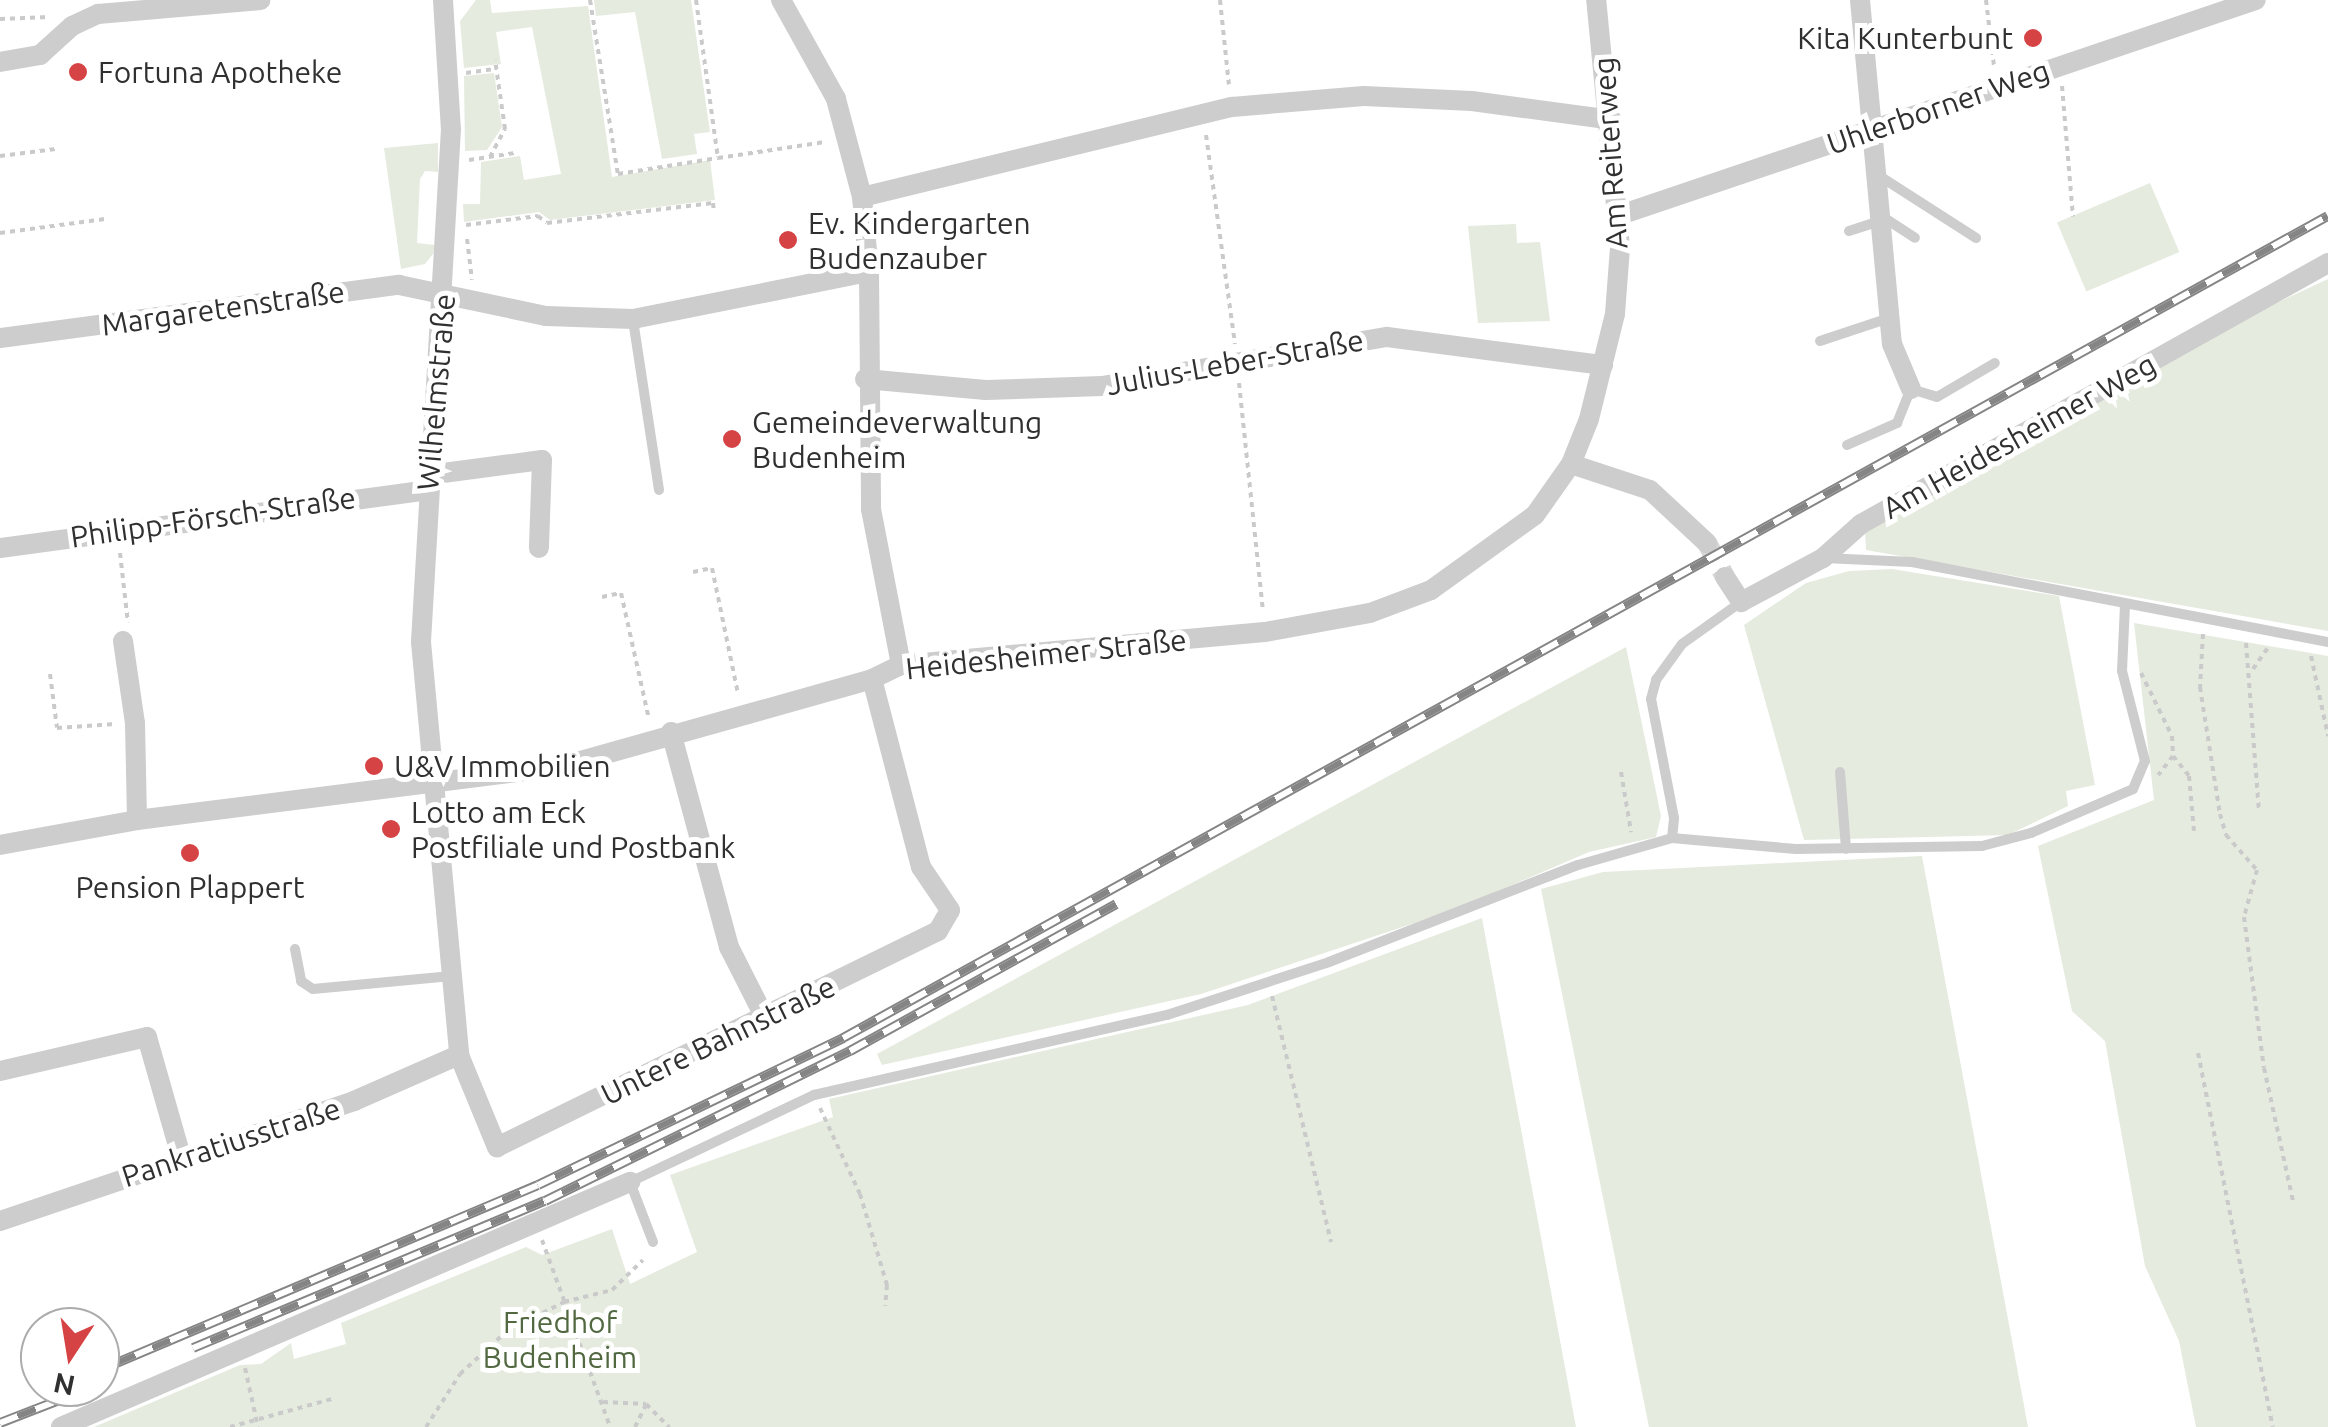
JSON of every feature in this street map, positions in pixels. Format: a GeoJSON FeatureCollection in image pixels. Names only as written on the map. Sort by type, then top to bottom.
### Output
{"type":"FeatureCollection","features":[{"type":"Feature","properties":{"kind":"street"},"geometry":{"type":"LineString","coordinates":[[0,62],[40,55],[72,26],[98,14],[260,0]]}},
{"type":"Feature","properties":{"kind":"street","name":"Wilhelmstraße"},"geometry":{"type":"LineString","coordinates":[[442,0],[450,163],[444,296],[427,482],[421,642],[459,1055],[497,1146]]}},
{"type":"Feature","properties":{"kind":"street"},"geometry":{"type":"LineString","coordinates":[[782,0],[814,54],[850,138],[862,197],[869,272],[865,378],[871,509],[901,665]]}},
{"type":"Feature","properties":{"kind":"street","name":"Am Reiterweg"},"geometry":{"type":"LineString","coordinates":[[1596,0],[1620,215],[1615,314],[1602,365]]}},
{"type":"Feature","properties":{"kind":"street"},"geometry":{"type":"LineString","coordinates":[[1860,0],[1881,178],[1892,344],[1911,388]]}},
{"type":"Feature","properties":{"kind":"street","name":"Uhlerborner Weg"},"geometry":{"type":"LineString","coordinates":[[1620,215],[2256,0]]}},
{"type":"Feature","properties":{"kind":"street"},"geometry":{"type":"LineString","coordinates":[[862,197],[1232,107],[1364,96],[1472,100],[1612,120]]}},
{"type":"Feature","properties":{"kind":"street","name":"Am Heidesheimer Weg"},"geometry":{"type":"LineString","coordinates":[[1742,602],[1823,558],[1862,524],[2328,263]]}},
{"type":"Feature","properties":{"kind":"street","name":"Margaretenstraße"},"geometry":{"type":"LineString","coordinates":[[0,338],[399,285],[546,316],[633,319],[869,272]]}},
{"type":"Feature","properties":{"kind":"street","name":"Julius-Leber-Straße"},"geometry":{"type":"LineString","coordinates":[[865,378],[986,390],[1102,386],[1387,337],[1602,365]]}},
{"type":"Feature","properties":{"kind":"street","name":"Heidesheimer Straße"},"geometry":{"type":"LineString","coordinates":[[0,845],[137,820],[563,766],[662,735],[872,679],[901,665],[1265,632],[1370,613],[1431,590],[1486,556],[1535,515],[1571,464],[1602,365]]}},
{"type":"Feature","properties":{"kind":"street","name":"Philipp-Försch-Straße"},"geometry":{"type":"LineString","coordinates":[[0,548],[427,482],[542,460],[540,548]]}},
{"type":"Feature","properties":{"kind":"street"},"geometry":{"type":"LineString","coordinates":[[1571,464],[1650,490],[1707,543]]}},
{"type":"Feature","properties":{"kind":"street"},"geometry":{"type":"LineString","coordinates":[[1726,577],[1742,602]]}},
{"type":"Feature","properties":{"kind":"street"},"geometry":{"type":"LineString","coordinates":[[122,641],[134,723],[137,820]]}},
{"type":"Feature","properties":{"kind":"street","name":"Untere Bahnstraße"},"geometry":{"type":"LineString","coordinates":[[497,1146],[938,932],[950,910],[922,867],[872,679]]}},
{"type":"Feature","properties":{"kind":"street"},"geometry":{"type":"LineString","coordinates":[[662,735],[730,947],[764,1018]]}},
{"type":"Feature","properties":{"kind":"street"},"geometry":{"type":"LineString","coordinates":[[0,1071],[146,1037],[180,1156]]}},
{"type":"Feature","properties":{"kind":"street","name":"Pankratiusstraße"},"geometry":{"type":"LineString","coordinates":[[0,1222],[180,1156],[354,1101],[459,1055]]}},
{"type":"Feature","properties":{"kind":"street"},"geometry":{"type":"LineString","coordinates":[[61,1427],[535,1227],[630,1182]]}},
{"type":"Feature","properties":{"kind":"lane"},"geometry":{"type":"LineString","coordinates":[[1881,178],[1976,238]]}},
{"type":"Feature","properties":{"kind":"lane"},"geometry":{"type":"LineString","coordinates":[[1849,231],[1884,218],[1915,238]]}},
{"type":"Feature","properties":{"kind":"lane"},"geometry":{"type":"LineString","coordinates":[[1820,341],[1890,318]]}},
{"type":"Feature","properties":{"kind":"lane"},"geometry":{"type":"LineString","coordinates":[[633,319],[660,490]]}},
{"type":"Feature","properties":{"kind":"lane"},"geometry":{"type":"LineString","coordinates":[[1847,445],[1897,423],[1911,388],[1937,397],[1995,363]]}},
{"type":"Feature","properties":{"kind":"lane"},"geometry":{"type":"LineString","coordinates":[[1823,558],[1912,562],[2328,642]]}},
{"type":"Feature","properties":{"kind":"lane"},"geometry":{"type":"LineString","coordinates":[[1672,838],[1674,818],[1651,699],[1656,680],[1682,644],[1742,602]]}},
{"type":"Feature","properties":{"kind":"lane"},"geometry":{"type":"LineString","coordinates":[[653,1242],[630,1182],[814,1095],[1167,1015],[1268,982],[1578,865],[1635,852],[1672,838],[1846,849],[2004,843],[2133,790],[2142,779],[2145,761],[2121,645],[2125,604]]}},
{"type":"Feature","properties":{"kind":"lane"},"geometry":{"type":"LineString","coordinates":[[1840,772],[1846,849]]}},
{"type":"Feature","properties":{"kind":"lane"},"geometry":{"type":"LineString","coordinates":[[295,948],[301,982],[313,989],[452,976]]}},
{"type":"Feature","properties":{"kind":"path"},"geometry":{"type":"LineString","coordinates":[[590,0],[618,174],[850,138]]}},
{"type":"Feature","properties":{"kind":"path"},"geometry":{"type":"LineString","coordinates":[[696,0],[718,158]]}},
{"type":"Feature","properties":{"kind":"path"},"geometry":{"type":"LineString","coordinates":[[1220,0],[1232,107]]}},
{"type":"Feature","properties":{"kind":"path"},"geometry":{"type":"LineString","coordinates":[[1986,0],[1996,86]]}},
{"type":"Feature","properties":{"kind":"path"},"geometry":{"type":"LineString","coordinates":[[0,20],[61,16]]}},
{"type":"Feature","properties":{"kind":"path"},"geometry":{"type":"LineString","coordinates":[[490,157],[505,129],[495,60]]}},
{"type":"Feature","properties":{"kind":"path"},"geometry":{"type":"LineString","coordinates":[[2060,66],[2073,217]]}},
{"type":"Feature","properties":{"kind":"path"},"geometry":{"type":"LineString","coordinates":[[448,75],[496,68]]}},
{"type":"Feature","properties":{"kind":"path"},"geometry":{"type":"LineString","coordinates":[[0,156],[56,150]]}},
{"type":"Feature","properties":{"kind":"path"},"geometry":{"type":"LineString","coordinates":[[450,163],[514,153]]}},
{"type":"Feature","properties":{"kind":"path"},"geometry":{"type":"LineString","coordinates":[[475,302],[466,225],[538,216],[546,223],[712,203],[714,212]]}},
{"type":"Feature","properties":{"kind":"path"},"geometry":{"type":"LineString","coordinates":[[0,233],[105,219]]}},
{"type":"Feature","properties":{"kind":"path"},"geometry":{"type":"LineString","coordinates":[[117,528],[128,628],[122,641]]}},
{"type":"Feature","properties":{"kind":"path"},"geometry":{"type":"LineString","coordinates":[[693,572],[712,568],[742,713]]}},
{"type":"Feature","properties":{"kind":"path"},"geometry":{"type":"LineString","coordinates":[[602,597],[620,594],[662,735]]}},
{"type":"Feature","properties":{"kind":"path"},"geometry":{"type":"LineString","coordinates":[[2208,620],[2200,656],[2203,720],[2226,835],[2257,870],[2244,917],[2264,1068],[2294,1201]]}},
{"type":"Feature","properties":{"kind":"path"},"geometry":{"type":"LineString","coordinates":[[2231,624],[2246,643],[2251,674],[2259,811]]}},
{"type":"Feature","properties":{"kind":"path"},"geometry":{"type":"LineString","coordinates":[[2251,674],[2261,653],[2285,634],[2310,652],[2328,736]]}},
{"type":"Feature","properties":{"kind":"path"},"geometry":{"type":"LineString","coordinates":[[2121,645],[2162,710],[2173,756],[2189,776],[2194,831]]}},
{"type":"Feature","properties":{"kind":"path"},"geometry":{"type":"LineString","coordinates":[[50,674],[57,728],[134,723]]}},
{"type":"Feature","properties":{"kind":"path"},"geometry":{"type":"LineString","coordinates":[[2142,779],[2167,769],[2173,756]]}},
{"type":"Feature","properties":{"kind":"path"},"geometry":{"type":"LineString","coordinates":[[1622,772],[1635,852]]}},
{"type":"Feature","properties":{"kind":"path"},"geometry":{"type":"LineString","coordinates":[[1268,982],[1331,1242]]}},
{"type":"Feature","properties":{"kind":"path"},"geometry":{"type":"LineString","coordinates":[[2198,1053],[2273,1427]]}},
{"type":"Feature","properties":{"kind":"path"},"geometry":{"type":"LineString","coordinates":[[814,1095],[860,1194],[883,1265],[885,1306]]}},
{"type":"Feature","properties":{"kind":"path"},"geometry":{"type":"LineString","coordinates":[[535,1227],[610,1427]]}},
{"type":"Feature","properties":{"kind":"path"},"geometry":{"type":"LineString","coordinates":[[426,1427],[460,1374],[506,1331],[564,1302],[612,1290],[643,1260]]}},
{"type":"Feature","properties":{"kind":"path"},"geometry":{"type":"LineString","coordinates":[[241,1352],[258,1427]]}},
{"type":"Feature","properties":{"kind":"path"},"geometry":{"type":"LineString","coordinates":[[230,1427],[332,1399]]}},
{"type":"Feature","properties":{"kind":"path"},"geometry":{"type":"LineString","coordinates":[[603,1402],[646,1404],[669,1427]]}},
{"type":"Feature","properties":{"kind":"path"},"geometry":{"type":"LineString","coordinates":[[635,1427],[646,1404]]}},
{"type":"Feature","properties":{"kind":"green space"},"geometry":{"type":"Polygon","coordinates":[[[476,0],[490,0],[492,13],[588,6],[612,177],[710,160],[715,200],[550,220],[539,212],[464,222],[463,204],[480,204],[481,162],[520,156],[524,180],[561,174],[532,27],[496,32],[501,64],[464,68],[460,21],[476,0]]]}},
{"type":"Feature","properties":{"kind":"green space"},"geometry":{"type":"Polygon","coordinates":[[[594,0],[691,0],[710,132],[694,134],[697,154],[662,159],[635,12],[596,16],[594,0]]]}},
{"type":"Feature","properties":{"kind":"green space"},"geometry":{"type":"Polygon","coordinates":[[[494,73],[502,127],[487,150],[465,151],[464,76],[494,73]]]}},
{"type":"Feature","properties":{"kind":"green space"},"geometry":{"type":"Polygon","coordinates":[[[438,143],[438,172],[425,171],[420,179],[417,243],[435,245],[433,254],[425,264],[401,269],[384,148],[438,143]]]}},
{"type":"Feature","properties":{"kind":"green space"},"geometry":{"type":"Polygon","coordinates":[[[2150,183],[2179,252],[2086,292],[2057,222],[2150,183]]]}},
{"type":"Feature","properties":{"kind":"green space"},"geometry":{"type":"Polygon","coordinates":[[[1516,224],[1517,243],[1540,242],[1550,321],[1478,323],[1468,226],[1516,224]]]}},
{"type":"Feature","properties":{"kind":"green space"},"geometry":{"type":"Polygon","coordinates":[[[2328,279],[2328,631],[1866,550],[1865,531],[2257,312],[2328,279]]]}},
{"type":"Feature","properties":{"kind":"green space"},"geometry":{"type":"Polygon","coordinates":[[[1892,569],[2059,596],[2095,785],[2066,791],[2068,806],[2008,835],[1804,840],[1744,625],[1806,583],[1849,571],[1892,569]]]}},
{"type":"Feature","properties":{"kind":"green space"},"geometry":{"type":"Polygon","coordinates":[[[2134,623],[2328,656],[2328,1427],[2196,1427],[2179,1341],[2145,1266],[2105,1041],[2072,1011],[2038,846],[2154,800],[2134,623]]]}},
{"type":"Feature","properties":{"kind":"green space"},"geometry":{"type":"Polygon","coordinates":[[[1626,647],[1661,816],[1656,837],[1589,852],[1454,910],[1201,994],[882,1065],[877,1054],[1626,647]]]}},
{"type":"Feature","properties":{"kind":"green space"},"geometry":{"type":"Polygon","coordinates":[[[1922,856],[2028,1427],[1649,1427],[1541,889],[1603,872],[1922,856]]]}},
{"type":"Feature","properties":{"kind":"green space","name":"Friedhof Budenheim"},"geometry":{"type":"Polygon","coordinates":[[[1482,918],[1576,1427],[94,1427],[240,1365],[261,1364],[291,1343],[294,1359],[346,1344],[341,1323],[526,1247],[542,1255],[612,1229],[630,1284],[697,1252],[670,1175],[833,1117],[829,1099],[1248,1005],[1482,918]]]}},
{"type":"Feature","properties":{"kind":"tunnel"},"geometry":{"type":"LineString","coordinates":[[1707,543],[1725,577]]}},
{"type":"Feature","properties":{"kind":"railway"},"geometry":{"type":"LineString","coordinates":[[120,1362],[538,1185],[843,1038],[2328,216]]}},
{"type":"Feature","properties":{"kind":"railway"},"geometry":{"type":"LineString","coordinates":[[193,1348],[545,1201],[850,1051],[1116,904]]}},
{"type":"Feature","properties":{"kind":"railway"},"geometry":{"type":"LineString","coordinates":[[0,1423],[41,1407]]}},
{"type":"Feature","properties":{"kind":"place","name":"Kita Kunterbunt"},"geometry":{"type":"Point","coordinates":[2033,38]}},
{"type":"Feature","properties":{"kind":"place","name":"Fortuna Apotheke"},"geometry":{"type":"Point","coordinates":[78,72]}},
{"type":"Feature","properties":{"kind":"place","name":"Ev. Kindergarten Budenzauber"},"geometry":{"type":"Point","coordinates":[788,240]}},
{"type":"Feature","properties":{"kind":"place","name":"Gemeindeverwaltung Budenheim"},"geometry":{"type":"Point","coordinates":[732,439]}},
{"type":"Feature","properties":{"kind":"place","name":"U&V Immobilien"},"geometry":{"type":"Point","coordinates":[374,766]}},
{"type":"Feature","properties":{"kind":"place","name":"Lotto am Eck Postfiliale und Postbank"},"geometry":{"type":"Point","coordinates":[391,829]}},
{"type":"Feature","properties":{"kind":"place","name":"Pension Plappert"},"geometry":{"type":"Point","coordinates":[190,853]}}]}
